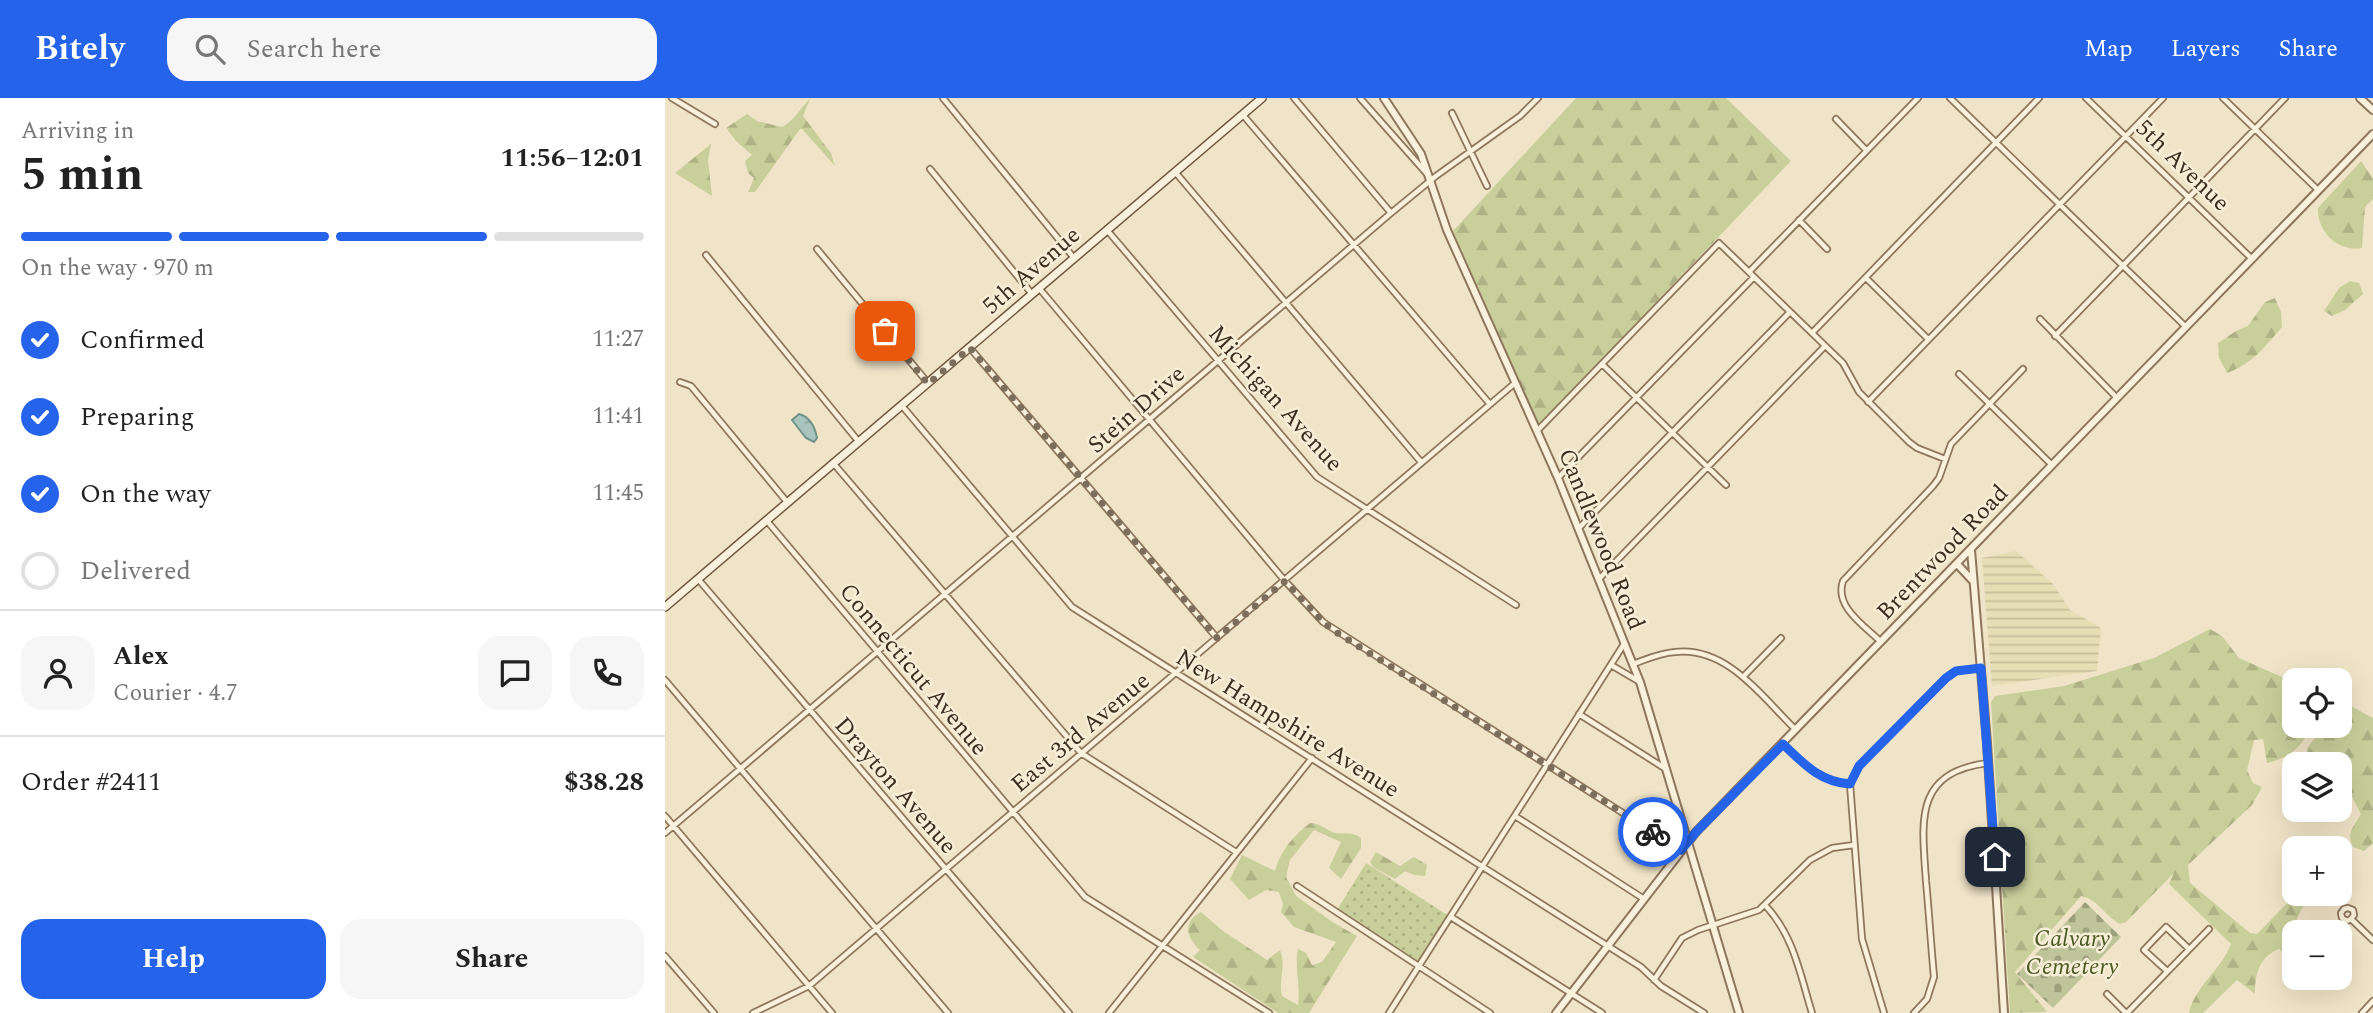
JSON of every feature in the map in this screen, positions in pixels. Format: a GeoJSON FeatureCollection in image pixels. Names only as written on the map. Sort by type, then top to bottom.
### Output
{"type":"FeatureCollection","features":[{"type":"Feature","properties":{"kind":"main road","name":"5th Avenue"},"geometry":{"type":"LineString","coordinates":[[665,607],[903,407],[1038,287],[1262,98]]}},
{"type":"Feature","properties":{"kind":"street"},"geometry":{"type":"LineString","coordinates":[[672,98],[715,124]]}},
{"type":"Feature","properties":{"kind":"street"},"geometry":{"type":"LineString","coordinates":[[943,98],[1074,258]]}},
{"type":"Feature","properties":{"kind":"street"},"geometry":{"type":"LineString","coordinates":[[1294,98],[1391,212]]}},
{"type":"Feature","properties":{"kind":"street"},"geometry":{"type":"LineString","coordinates":[[1360,98],[1429,178]]}},
{"type":"Feature","properties":{"kind":"street","name":"Candlewood Road"},"geometry":{"type":"LineString","coordinates":[[1384,98],[1421,154],[1447,230],[1558,478],[1640,682],[1739,1013]]}},
{"type":"Feature","properties":{"kind":"street","name":"Stein Drive"},"geometry":{"type":"LineString","coordinates":[[665,833],[1082,479],[1429,178],[1520,116],[1538,98]]}},
{"type":"Feature","properties":{"kind":"street"},"geometry":{"type":"LineString","coordinates":[[1749,272],[1917,98]]}},
{"type":"Feature","properties":{"kind":"street"},"geometry":{"type":"LineString","coordinates":[[1949,98],[2186,327]]}},
{"type":"Feature","properties":{"kind":"street"},"geometry":{"type":"LineString","coordinates":[[1812,333],[2039,98]]}},
{"type":"Feature","properties":{"kind":"street","name":"5th Avenue"},"geometry":{"type":"LineString","coordinates":[[2086,98],[2252,259]]}},
{"type":"Feature","properties":{"kind":"street"},"geometry":{"type":"LineString","coordinates":[[1868,402],[2163,98]]}},
{"type":"Feature","properties":{"kind":"street"},"geometry":{"type":"LineString","coordinates":[[2223,98],[2319,190]]}},
{"type":"Feature","properties":{"kind":"street"},"geometry":{"type":"LineString","coordinates":[[2055,336],[2285,98]]}},
{"type":"Feature","properties":{"kind":"street"},"geometry":{"type":"LineString","coordinates":[[2360,98],[2373,110]]}},
{"type":"Feature","properties":{"kind":"street"},"geometry":{"type":"LineString","coordinates":[[1452,113],[1487,186]]}},
{"type":"Feature","properties":{"kind":"street"},"geometry":{"type":"LineString","coordinates":[[1243,114],[1489,403]]}},
{"type":"Feature","properties":{"kind":"street"},"geometry":{"type":"LineString","coordinates":[[1836,119],[1866,150]]}},
{"type":"Feature","properties":{"kind":"street","name":"Brentwood Road"},"geometry":{"type":"LineString","coordinates":[[1556,1013],[1688,840],[2373,134]]}},
{"type":"Feature","properties":{"kind":"street"},"geometry":{"type":"LineString","coordinates":[[930,169],[1032,294]]}},
{"type":"Feature","properties":{"kind":"street"},"geometry":{"type":"LineString","coordinates":[[1175,172],[1421,462]]}},
{"type":"Feature","properties":{"kind":"street"},"geometry":{"type":"LineString","coordinates":[[1799,220],[1827,248]]}},
{"type":"Feature","properties":{"kind":"street","name":"Michigan Avenue"},"geometry":{"type":"LineString","coordinates":[[1107,230],[1317,477],[1516,605]]}},
{"type":"Feature","properties":{"kind":"street"},"geometry":{"type":"LineString","coordinates":[[1537,431],[1719,243],[1843,363],[1859,392],[1917,449],[1945,459]]}},
{"type":"Feature","properties":{"kind":"street"},"geometry":{"type":"LineString","coordinates":[[817,249],[928,384]]}},
{"type":"Feature","properties":{"kind":"street"},"geometry":{"type":"LineString","coordinates":[[706,255],[859,442]]}},
{"type":"Feature","properties":{"kind":"street"},"geometry":{"type":"LineString","coordinates":[[1558,478],[1754,277]]}},
{"type":"Feature","properties":{"kind":"street"},"geometry":{"type":"LineString","coordinates":[[1865,278],[1929,339]]}},
{"type":"Feature","properties":{"kind":"street"},"geometry":{"type":"LineString","coordinates":[[1038,287],[1285,581],[1323,622],[1681,850]]}},
{"type":"Feature","properties":{"kind":"street"},"geometry":{"type":"LineString","coordinates":[[1578,530],[1790,312]]}},
{"type":"Feature","properties":{"kind":"street"},"geometry":{"type":"LineString","coordinates":[[2040,319],[2117,398]]}},
{"type":"Feature","properties":{"kind":"street"},"geometry":{"type":"LineString","coordinates":[[1599,579],[1825,346]]}},
{"type":"Feature","properties":{"kind":"street"},"geometry":{"type":"LineString","coordinates":[[970,348],[1217,638]]}},
{"type":"Feature","properties":{"kind":"street"},"geometry":{"type":"LineString","coordinates":[[1602,364],[1726,485]]}},
{"type":"Feature","properties":{"kind":"street"},"geometry":{"type":"LineString","coordinates":[[1881,642],[1843,604],[1840,589],[1843,581],[1933,486],[1939,478],[1951,444],[2023,369]]}},
{"type":"Feature","properties":{"kind":"street"},"geometry":{"type":"LineString","coordinates":[[1959,374],[2052,465]]}},
{"type":"Feature","properties":{"kind":"street"},"geometry":{"type":"LineString","coordinates":[[680,382],[691,386],[787,503]]}},
{"type":"Feature","properties":{"kind":"street","name":"East 3rd Avenue"},"geometry":{"type":"LineString","coordinates":[[753,1013],[809,986],[1285,581],[1489,403],[1516,383]]}},
{"type":"Feature","properties":{"kind":"street","name":"New Hampshire Avenue"},"geometry":{"type":"LineString","coordinates":[[903,407],[1072,607],[1641,967],[1654,980],[1704,1013]]}},
{"type":"Feature","properties":{"kind":"street"},"geometry":{"type":"LineString","coordinates":[[834,464],[1081,753],[1236,852]]}},
{"type":"Feature","properties":{"kind":"street","name":"Connecticut Avenue"},"geometry":{"type":"LineString","coordinates":[[767,521],[1085,897],[1269,1013]]}},
{"type":"Feature","properties":{"kind":"street"},"geometry":{"type":"LineString","coordinates":[[1971,550],[2004,1013]]}},
{"type":"Feature","properties":{"kind":"street"},"geometry":{"type":"LineString","coordinates":[[1957,564],[1974,582]]}},
{"type":"Feature","properties":{"kind":"street","name":"Drayton Avenue"},"geometry":{"type":"LineString","coordinates":[[698,579],[1069,1013]]}},
{"type":"Feature","properties":{"kind":"street"},"geometry":{"type":"LineString","coordinates":[[1743,677],[1781,638]]}},
{"type":"Feature","properties":{"kind":"street"},"geometry":{"type":"LineString","coordinates":[[1389,1013],[1624,644]]}},
{"type":"Feature","properties":{"kind":"street"},"geometry":{"type":"LineString","coordinates":[[1633,664],[1663,654],[1687,651],[1717,659],[1743,677],[1796,730]]}},
{"type":"Feature","properties":{"kind":"street"},"geometry":{"type":"LineString","coordinates":[[1611,665],[1640,682]]}},
{"type":"Feature","properties":{"kind":"street"},"geometry":{"type":"LineString","coordinates":[[1884,1013],[1862,939],[1850,784],[1859,766],[1946,678],[1956,671],[1981,668]]}},
{"type":"Feature","properties":{"kind":"street"},"geometry":{"type":"LineString","coordinates":[[665,680],[948,1013]]}},
{"type":"Feature","properties":{"kind":"street"},"geometry":{"type":"LineString","coordinates":[[1579,714],[1666,769]]}},
{"type":"Feature","properties":{"kind":"street"},"geometry":{"type":"LineString","coordinates":[[1783,744],[1820,777],[1831,782],[1850,784]]}},
{"type":"Feature","properties":{"kind":"street"},"geometry":{"type":"LineString","coordinates":[[1109,1013],[1312,758]]}},
{"type":"Feature","properties":{"kind":"street"},"geometry":{"type":"LineString","coordinates":[[1914,1013],[1927,999],[1934,977],[1923,831],[1926,805],[1931,794],[1948,775],[1972,765],[1988,763]]}},
{"type":"Feature","properties":{"kind":"street"},"geometry":{"type":"LineString","coordinates":[[1515,816],[1644,899]]}},
{"type":"Feature","properties":{"kind":"street"},"geometry":{"type":"LineString","coordinates":[[665,817],[832,1013]]}},
{"type":"Feature","properties":{"kind":"street"},"geometry":{"type":"LineString","coordinates":[[1654,980],[1682,938],[1750,915],[1765,905],[1810,860],[1832,848],[1854,845]]}},
{"type":"Feature","properties":{"kind":"street"},"geometry":{"type":"LineString","coordinates":[[1297,886],[1490,1013]]}},
{"type":"Feature","properties":{"kind":"street"},"geometry":{"type":"LineString","coordinates":[[1765,905],[1789,938],[1812,1013]]}},
{"type":"Feature","properties":{"kind":"street"},"geometry":{"type":"LineString","coordinates":[[1451,917],[1602,1013]]}},
{"type":"Feature","properties":{"kind":"street"},"geometry":{"type":"LineString","coordinates":[[2351,919],[2373,940]]}},
{"type":"Feature","properties":{"kind":"street"},"geometry":{"type":"LineString","coordinates":[[2167,971],[2144,950],[2166,927],[2189,949]]}},
{"type":"Feature","properties":{"kind":"street"},"geometry":{"type":"LineString","coordinates":[[2107,994],[2126,1013],[2209,929]]}},
{"type":"Feature","properties":{"kind":"street"},"geometry":{"type":"LineString","coordinates":[[665,956],[714,1013]]}},
{"type":"Feature","properties":{"kind":"street"},"geometry":{"type":"LineString","coordinates":[[2362,1013],[2373,1001]]}},
{"type":"Feature","properties":{"kind":"shaded area"},"geometry":{"type":"Polygon","coordinates":[[[2016,551],[2053,584],[2070,610],[2101,628],[2097,671],[1992,686],[1982,558],[2016,551]]]}},
{"type":"Feature","properties":{"kind":"green space"},"geometry":{"type":"Polygon","coordinates":[[[1576,98],[1726,98],[1791,161],[1539,425],[1453,231],[1576,98]]]}},
{"type":"Feature","properties":{"kind":"green space"},"geometry":{"type":"Polygon","coordinates":[[[810,99],[803,116],[831,153],[835,166],[800,129],[755,192],[748,192],[754,178],[748,173],[745,161],[752,155],[726,128],[747,114],[757,121],[782,127],[810,99]]]}},
{"type":"Feature","properties":{"kind":"green space"},"geometry":{"type":"Polygon","coordinates":[[[711,144],[708,160],[712,196],[675,173],[711,144]]]}},
{"type":"Feature","properties":{"kind":"green space"},"geometry":{"type":"Polygon","coordinates":[[[2361,161],[2373,179],[2373,199],[2365,207],[2362,248],[2345,247],[2325,232],[2318,208],[2361,161]]]}},
{"type":"Feature","properties":{"kind":"green space"},"geometry":{"type":"Polygon","coordinates":[[[2350,281],[2359,283],[2363,294],[2345,310],[2332,316],[2324,311],[2339,288],[2350,281]]]}},
{"type":"Feature","properties":{"kind":"green space"},"geometry":{"type":"Polygon","coordinates":[[[2275,298],[2281,312],[2282,327],[2251,360],[2227,373],[2219,358],[2218,343],[2248,326],[2265,302],[2275,298]]]}},
{"type":"Feature","properties":{"kind":"green space"},"geometry":{"type":"Polygon","coordinates":[[[2210,629],[2222,636],[2239,658],[2282,677],[2282,738],[2305,738],[2295,750],[2282,752],[2282,757],[2267,763],[2263,739],[2254,740],[2247,770],[2253,783],[2262,787],[2252,805],[2188,865],[2190,883],[2250,933],[2257,934],[2284,906],[2305,906],[2297,920],[2282,920],[2282,952],[2279,949],[2272,952],[2259,967],[2255,994],[2237,980],[2203,1013],[2189,1013],[2197,994],[2231,944],[2169,884],[2174,873],[2126,922],[2120,924],[2097,904],[2081,896],[2015,972],[2047,1012],[2010,1013],[1991,702],[1995,696],[2064,686],[2154,658],[2210,629]]]}},
{"type":"Feature","properties":{"kind":"green space"},"geometry":{"type":"Polygon","coordinates":[[[2352,707],[2373,718],[2373,843],[2364,851],[2353,847],[2350,836],[2361,814],[2352,797],[2352,752],[2307,752],[2307,748],[2315,738],[2352,738],[2352,707]]]}},
{"type":"Feature","properties":{"kind":"green space"},"geometry":{"type":"Polygon","coordinates":[[[1310,823],[1332,832],[1357,836],[1361,838],[1361,848],[1341,879],[1329,868],[1341,842],[1314,830],[1290,860],[1286,877],[1296,896],[1357,936],[1309,1013],[1278,1013],[1193,957],[1200,950],[1188,930],[1191,920],[1201,912],[1223,931],[1267,960],[1280,950],[1283,962],[1282,996],[1298,1005],[1298,949],[1306,953],[1312,965],[1322,962],[1336,942],[1294,927],[1281,912],[1283,904],[1279,892],[1266,890],[1249,900],[1230,879],[1242,855],[1275,871],[1288,844],[1310,823]]]}},
{"type":"Feature","properties":{"kind":"green space"},"geometry":{"type":"Polygon","coordinates":[[[1376,852],[1400,866],[1414,857],[1427,865],[1425,876],[1405,871],[1395,879],[1373,867],[1370,862],[1376,852]]]}},
{"type":"Feature","properties":{"kind":"green space"},"geometry":{"type":"Polygon","coordinates":[[[1366,863],[1449,916],[1421,961],[1415,964],[1337,910],[1366,863]]]}},
{"type":"Feature","properties":{"kind":"green space","name":"Calvary Cemetery"},"geometry":{"type":"Polygon","coordinates":[[[2085,902],[2121,937],[2053,1008],[2017,974],[2085,902]]]}},
{"type":"Feature","properties":{"kind":"water"},"geometry":{"type":"Polygon","coordinates":[[[799,414],[806,417],[813,426],[817,438],[814,442],[806,438],[792,420],[799,414]]]}},
{"type":"Feature","properties":{"kind":"way so far"},"geometry":{"type":"LineString","coordinates":[[885,331],[928,384],[970,348],[1217,638],[1285,581],[1323,622],[1336,632],[1653,832]]}},
{"type":"Feature","properties":{"kind":"route"},"geometry":{"type":"LineString","coordinates":[[1653,832],[1681,850],[1783,744],[1820,777],[1831,782],[1850,784],[1859,766],[1946,678],[1956,671],[1981,668],[1995,857]]}}]}
